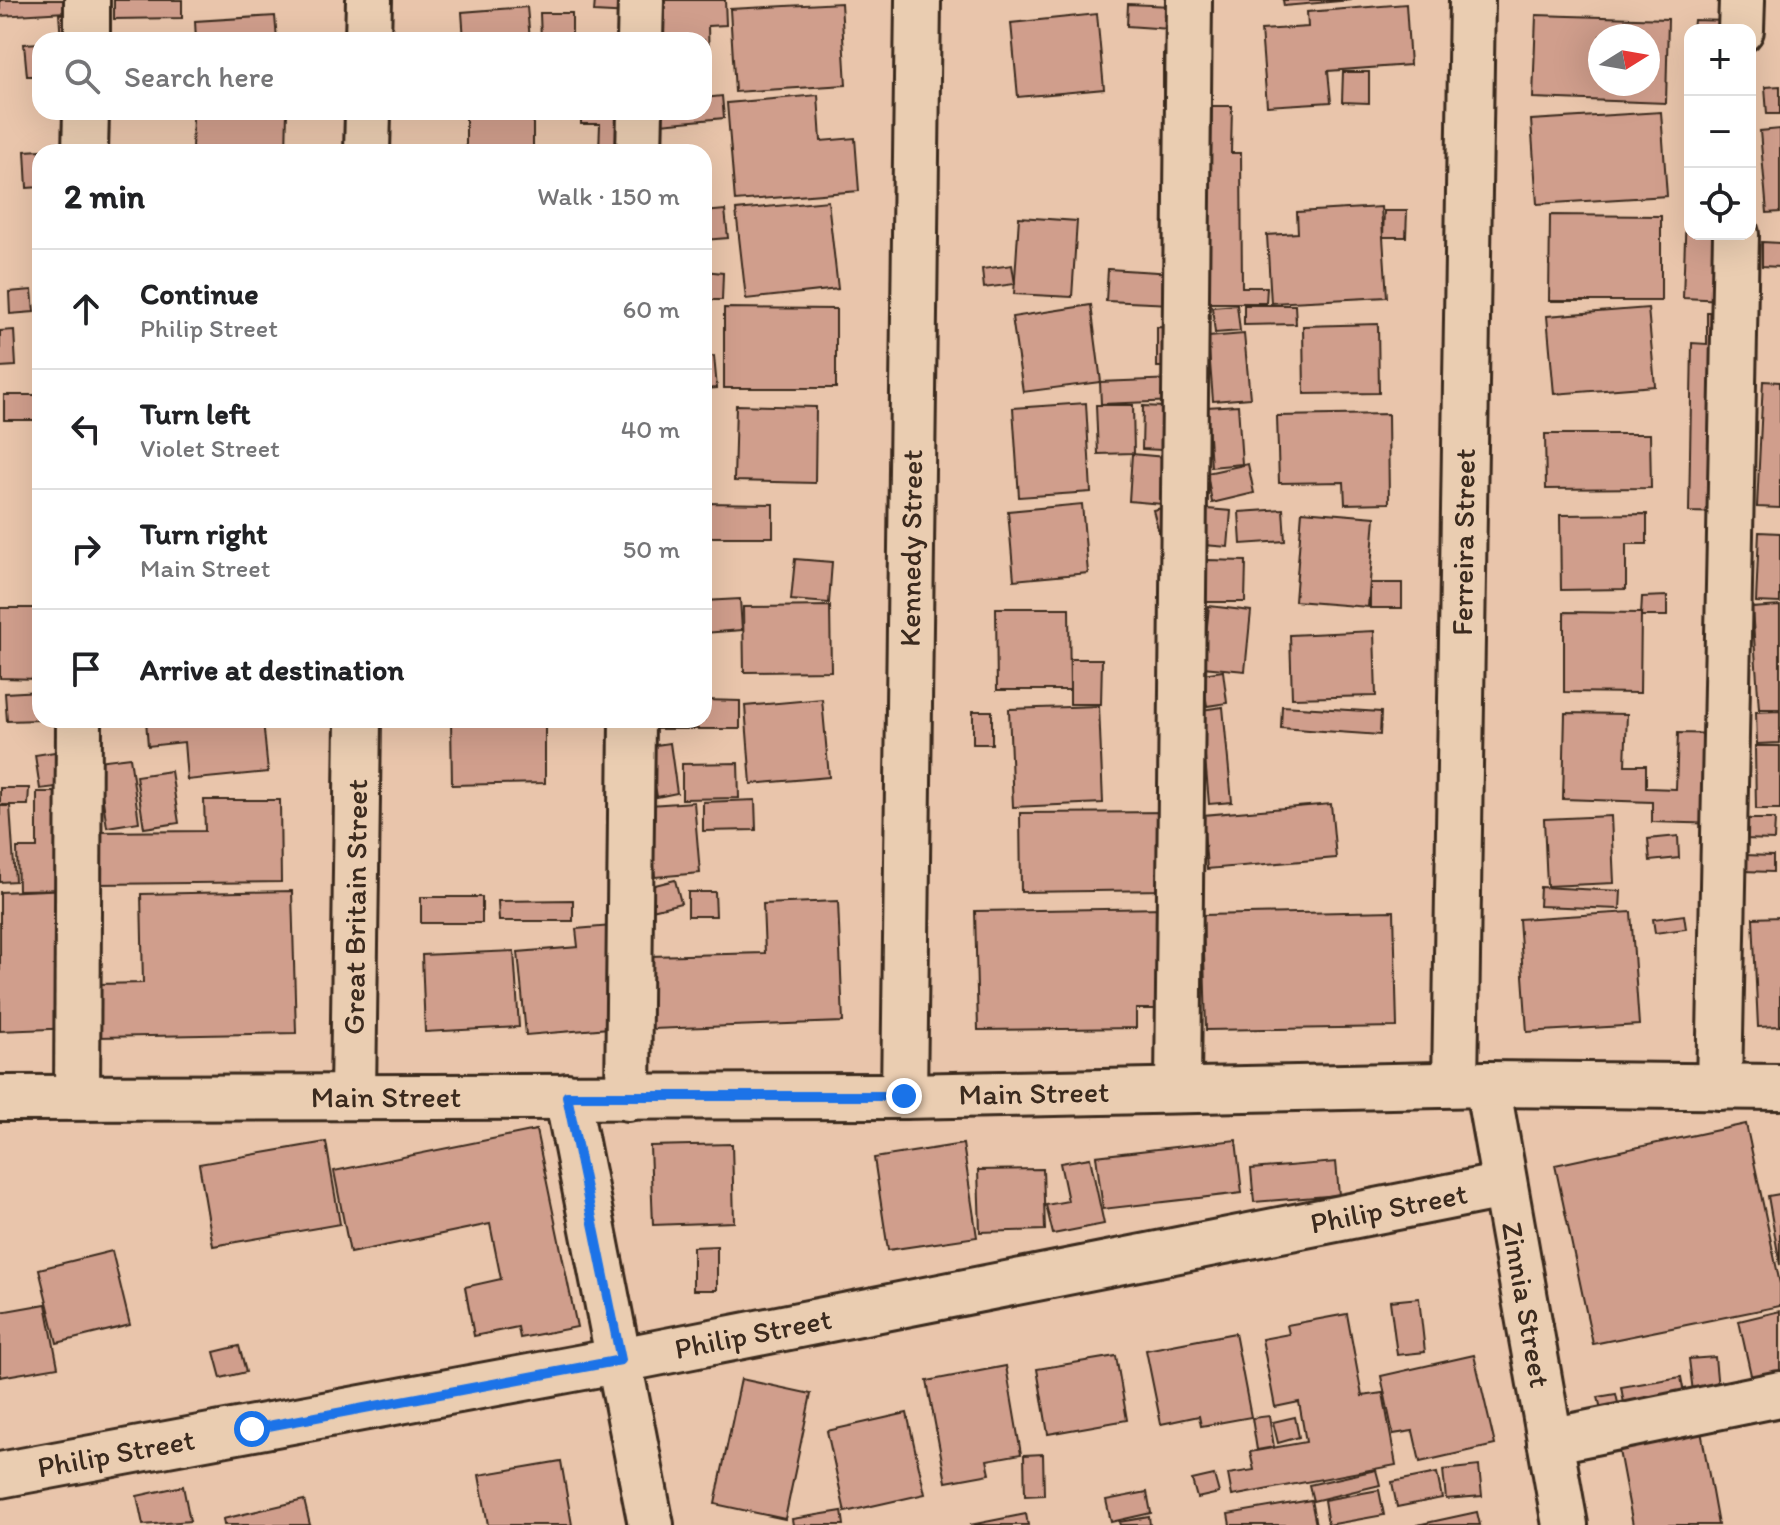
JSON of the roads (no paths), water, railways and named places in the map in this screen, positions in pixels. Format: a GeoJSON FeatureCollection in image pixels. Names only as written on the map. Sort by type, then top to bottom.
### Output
{"type":"FeatureCollection","features":[{"type":"Feature","properties":{"kind":"street"},"geometry":{"type":"LineString","coordinates":[[87,0],[87,32]]}},
{"type":"Feature","properties":{"kind":"street"},"geometry":{"type":"LineString","coordinates":[[368,32],[369,0]]}},
{"type":"Feature","properties":{"kind":"street"},"geometry":{"type":"LineString","coordinates":[[640,32],[641,0]]}},
{"type":"Feature","properties":{"kind":"street","name":"Kennedy Street"},"geometry":{"type":"LineString","coordinates":[[904,1096],[918,0]]}},
{"type":"Feature","properties":{"kind":"street"},"geometry":{"type":"LineString","coordinates":[[1178,1087],[1189,0]]}},
{"type":"Feature","properties":{"kind":"street","name":"Ferreira Street"},"geometry":{"type":"LineString","coordinates":[[1471,1084],[1472,0]]}},
{"type":"Feature","properties":{"kind":"street"},"geometry":{"type":"LineString","coordinates":[[1741,24],[1742,0]]}},
{"type":"Feature","properties":{"kind":"street"},"geometry":{"type":"LineString","coordinates":[[85,144],[86,120]]}},
{"type":"Feature","properties":{"kind":"street"},"geometry":{"type":"LineString","coordinates":[[367,144],[368,120]]}},
{"type":"Feature","properties":{"kind":"street"},"geometry":{"type":"LineString","coordinates":[[639,144],[640,120]]}},
{"type":"Feature","properties":{"kind":"street"},"geometry":{"type":"LineString","coordinates":[[1719,1087],[1736,240]]}},
{"type":"Feature","properties":{"kind":"street"},"geometry":{"type":"LineString","coordinates":[[77,1097],[79,728]]}},
{"type":"Feature","properties":{"kind":"street","name":"Great Britain Street"},"geometry":{"type":"LineString","coordinates":[[353,1095],[358,728]]}},
{"type":"Feature","properties":{"kind":"street"},"geometry":{"type":"LineString","coordinates":[[628,1098],[632,728]]}},
{"type":"Feature","properties":{"kind":"street","name":"Main Street"},"geometry":{"type":"LineString","coordinates":[[0,1098],[904,1096],[1178,1087],[1471,1084],[1780,1087]]}},
{"type":"Feature","properties":{"kind":"street","name":"Zinnia Street"},"geometry":{"type":"LineString","coordinates":[[1471,1084],[1503,1186],[1565,1525]]}},
{"type":"Feature","properties":{"kind":"street"},"geometry":{"type":"LineString","coordinates":[[567,1096],[651,1525]]}},
{"type":"Feature","properties":{"kind":"street","name":"Philip Street"},"geometry":{"type":"LineString","coordinates":[[0,1475],[621,1360],[1503,1186]]}},
{"type":"Feature","properties":{"kind":"street"},"geometry":{"type":"LineString","coordinates":[[1550,1441],[1780,1394]]}}]}
